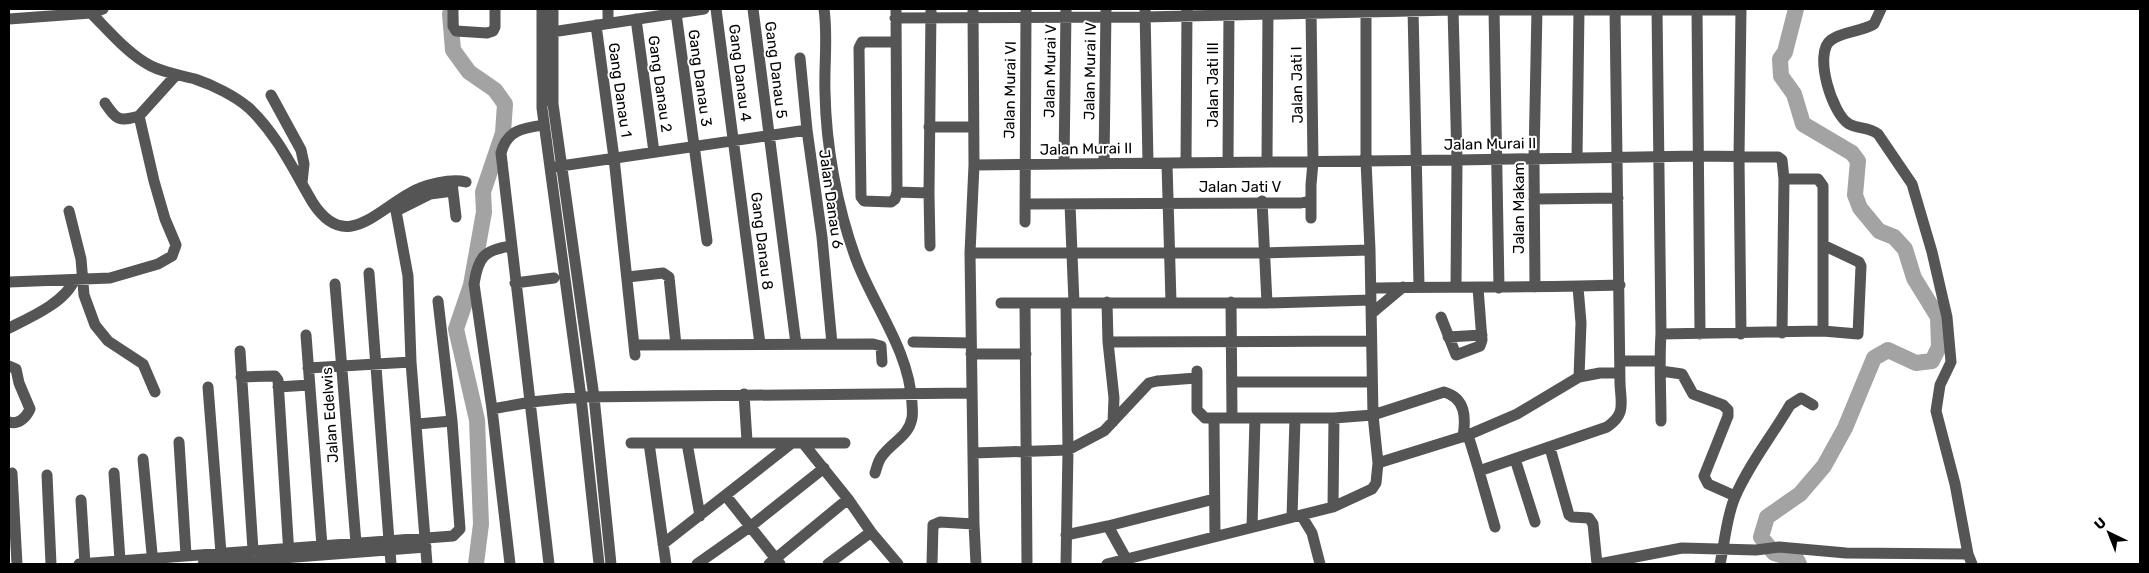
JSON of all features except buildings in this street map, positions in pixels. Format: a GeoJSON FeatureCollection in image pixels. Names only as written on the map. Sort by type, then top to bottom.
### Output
{"type":"FeatureCollection","features":[{"type":"Feature","properties":{"kind":"street"},"geometry":{"type":"LineString","coordinates":[[453,9],[453,26],[456,31],[487,33],[493,31],[495,27],[495,9]]}},
{"type":"Feature","properties":{"kind":"street"},"geometry":{"type":"LineString","coordinates":[[542,9],[542,108],[544,125],[555,167],[594,396],[611,564]]}},
{"type":"Feature","properties":{"kind":"street"},"geometry":{"type":"LineString","coordinates":[[553,9],[552,104],[555,167],[599,564]]}},
{"type":"Feature","properties":{"kind":"street"},"geometry":{"type":"LineString","coordinates":[[608,9],[608,23]]}},
{"type":"Feature","properties":{"kind":"street"},"geometry":{"type":"LineString","coordinates":[[552,32],[636,19],[648,13],[676,13],[704,9]]}},
{"type":"Feature","properties":{"kind":"street","name":"Gang Danau 4"},"geometry":{"type":"LineString","coordinates":[[716,9],[733,141]]}},
{"type":"Feature","properties":{"kind":"street","name":"Gang Danau 5"},"geometry":{"type":"LineString","coordinates":[[753,9],[796,344]]}},
{"type":"Feature","properties":{"kind":"street"},"geometry":{"type":"LineString","coordinates":[[824,9],[827,38],[825,90],[827,132],[840,203],[856,259],[904,361],[911,393],[912,418],[905,434],[882,456],[875,473]]}},
{"type":"Feature","properties":{"kind":"street"},"geometry":{"type":"LineString","coordinates":[[1453,9],[1456,287]]}},
{"type":"Feature","properties":{"kind":"street"},"geometry":{"type":"LineString","coordinates":[[1479,472],[1599,431],[1615,422],[1622,411],[1616,9]]}},
{"type":"Feature","properties":{"kind":"street"},"geometry":{"type":"LineString","coordinates":[[1657,9],[1661,421]]}},
{"type":"Feature","properties":{"kind":"street"},"geometry":{"type":"LineString","coordinates":[[1697,9],[1700,334]]}},
{"type":"Feature","properties":{"kind":"street"},"geometry":{"type":"LineString","coordinates":[[896,42],[862,42],[859,48],[861,197],[864,201],[891,202],[895,200],[897,192],[896,42],[895,13],[1740,9],[1738,157],[1741,334]]}},
{"type":"Feature","properties":{"kind":"street"},"geometry":{"type":"LineString","coordinates":[[1550,448],[1569,516],[1589,518],[1593,524],[1598,564],[1682,548],[1756,550],[1779,547],[1846,554],[1970,559],[1955,484],[1936,411],[1940,385],[1951,362],[1947,317],[1932,252],[1912,184],[1884,140],[1878,134],[1873,130],[1849,124],[1839,112],[1830,93],[1825,74],[1823,52],[1827,44],[1835,37],[1874,24],[1881,9]]}},
{"type":"Feature","properties":{"kind":"street"},"geometry":{"type":"LineString","coordinates":[[9,19],[98,10],[136,56],[150,65],[176,75],[201,81],[249,108],[267,129],[302,183],[313,204],[325,220],[334,225],[360,224],[412,191],[452,186]]}},
{"type":"Feature","properties":{"kind":"street"},"geometry":{"type":"LineString","coordinates":[[1413,10],[1419,286]]}},
{"type":"Feature","properties":{"kind":"street"},"geometry":{"type":"LineString","coordinates":[[1494,10],[1499,288]]}},
{"type":"Feature","properties":{"kind":"street","name":"Jalan Makam"},"geometry":{"type":"LineString","coordinates":[[1535,287],[1534,158],[1537,10]]}},
{"type":"Feature","properties":{"kind":"street"},"geometry":{"type":"LineString","coordinates":[[1577,158],[1578,10]]}},
{"type":"Feature","properties":{"kind":"street","name":"Jalan Jati I"},"geometry":{"type":"LineString","coordinates":[[1311,11],[1313,162],[1310,200],[1311,218]]}},
{"type":"Feature","properties":{"kind":"street"},"geometry":{"type":"LineString","coordinates":[[1107,564],[1128,562],[1215,536],[1334,507],[1372,489],[1376,482],[1378,463],[1372,382],[1372,313],[1366,161],[1366,11]]}},
{"type":"Feature","properties":{"kind":"street","name":"Jalan Murai VI"},"geometry":{"type":"LineString","coordinates":[[1025,222],[1026,12]]}},
{"type":"Feature","properties":{"kind":"street","name":"Jalan Murai V"},"geometry":{"type":"LineString","coordinates":[[1064,164],[1066,12]]}},
{"type":"Feature","properties":{"kind":"street"},"geometry":{"type":"LineString","coordinates":[[1186,12],[1186,162]]}},
{"type":"Feature","properties":{"kind":"street","name":"Jalan Jati III"},"geometry":{"type":"LineString","coordinates":[[1228,162],[1229,12]]}},
{"type":"Feature","properties":{"kind":"street"},"geometry":{"type":"LineString","coordinates":[[1266,161],[1268,12]]}},
{"type":"Feature","properties":{"kind":"street","name":"Gang Danau 3"},"geometry":{"type":"LineString","coordinates":[[676,13],[707,241]]}},
{"type":"Feature","properties":{"kind":"street"},"geometry":{"type":"LineString","coordinates":[[930,246],[929,126],[931,13]]}},
{"type":"Feature","properties":{"kind":"street"},"geometry":{"type":"LineString","coordinates":[[973,13],[974,164],[970,254],[971,393],[976,564]]}},
{"type":"Feature","properties":{"kind":"street","name":"Jalan Murai IV"},"geometry":{"type":"LineString","coordinates":[[1104,163],[1106,13]]}},
{"type":"Feature","properties":{"kind":"street"},"geometry":{"type":"LineString","coordinates":[[1145,13],[1148,163]]}},
{"type":"Feature","properties":{"kind":"street","name":"Gang Danau 2"},"geometry":{"type":"LineString","coordinates":[[636,19],[654,152]]}},
{"type":"Feature","properties":{"kind":"street","name":"Gang Danau 1"},"geometry":{"type":"LineString","coordinates":[[596,25],[628,277],[634,350],[676,345]]}},
{"type":"Feature","properties":{"kind":"street","name":"Jalan Danau 6"},"geometry":{"type":"LineString","coordinates":[[800,58],[807,130],[822,237],[832,344]]}},
{"type":"Feature","properties":{"kind":"street"},"geometry":{"type":"LineString","coordinates":[[105,104],[115,117],[120,120],[138,116],[176,75]]}},
{"type":"Feature","properties":{"kind":"street"},"geometry":{"type":"LineString","coordinates":[[271,96],[301,150],[304,164],[302,183]]}},
{"type":"Feature","properties":{"kind":"street"},"geometry":{"type":"LineString","coordinates":[[9,282],[110,278],[168,260],[175,252],[176,246],[165,220],[138,116]]}},
{"type":"Feature","properties":{"kind":"street"},"geometry":{"type":"LineString","coordinates":[[544,125],[515,131],[503,146],[501,153],[549,564]]}},
{"type":"Feature","properties":{"kind":"street"},"geometry":{"type":"LineString","coordinates":[[929,126],[974,127]]}},
{"type":"Feature","properties":{"kind":"street"},"geometry":{"type":"LineString","coordinates":[[555,167],[807,130]]}},
{"type":"Feature","properties":{"kind":"street","name":"Gang Danau 8"},"geometry":{"type":"LineString","coordinates":[[733,141],[760,344]]}},
{"type":"Feature","properties":{"kind":"street","name":"Jalan Murai II"},"geometry":{"type":"LineString","coordinates":[[974,164],[1167,164],[1186,162],[1313,162],[1498,158],[1618,159],[1698,156],[1781,157],[1784,180],[1782,333]]}},
{"type":"Feature","properties":{"kind":"street"},"geometry":{"type":"LineString","coordinates":[[1167,164],[1171,302]]}},
{"type":"Feature","properties":{"kind":"street"},"geometry":{"type":"LineString","coordinates":[[1784,180],[1818,179],[1822,182],[1822,331]]}},
{"type":"Feature","properties":{"kind":"street"},"geometry":{"type":"LineString","coordinates":[[427,564],[411,362],[408,276],[396,211],[430,194],[466,182]]}},
{"type":"Feature","properties":{"kind":"street"},"geometry":{"type":"LineString","coordinates":[[452,186],[456,217]]}},
{"type":"Feature","properties":{"kind":"street"},"geometry":{"type":"LineString","coordinates":[[897,192],[929,193]]}},
{"type":"Feature","properties":{"kind":"street"},"geometry":{"type":"LineString","coordinates":[[1534,199],[1618,198]]}},
{"type":"Feature","properties":{"kind":"street","name":"Jalan Jati V"},"geometry":{"type":"LineString","coordinates":[[1024,204],[1301,203],[1310,200]]}},
{"type":"Feature","properties":{"kind":"street"},"geometry":{"type":"LineString","coordinates":[[1262,202],[1267,303]]}},
{"type":"Feature","properties":{"kind":"street"},"geometry":{"type":"LineString","coordinates":[[1066,564],[1072,252],[1070,204]]}},
{"type":"Feature","properties":{"kind":"street"},"geometry":{"type":"LineString","coordinates":[[69,211],[79,280],[99,332],[114,346],[140,361],[155,392]]}},
{"type":"Feature","properties":{"kind":"street"},"geometry":{"type":"LineString","coordinates":[[1661,334],[1822,331],[1859,333],[1862,266],[1860,262],[1823,244]]}},
{"type":"Feature","properties":{"kind":"street"},"geometry":{"type":"LineString","coordinates":[[510,564],[492,409],[474,284],[479,265],[484,257],[493,248],[511,246]]}},
{"type":"Feature","properties":{"kind":"street"},"geometry":{"type":"LineString","coordinates":[[970,254],[1072,252],[1264,253],[1370,250]]}},
{"type":"Feature","properties":{"kind":"street"},"geometry":{"type":"LineString","coordinates":[[369,273],[391,564]]}},
{"type":"Feature","properties":{"kind":"street"},"geometry":{"type":"LineString","coordinates":[[628,277],[663,273],[669,277],[676,345],[879,345],[882,350],[882,362]]}},
{"type":"Feature","properties":{"kind":"street"},"geometry":{"type":"LineString","coordinates":[[515,283],[554,278]]}},
{"type":"Feature","properties":{"kind":"street"},"geometry":{"type":"LineString","coordinates":[[9,328],[46,308],[79,280]]}},
{"type":"Feature","properties":{"kind":"street","name":"Jalan Edelwis"},"geometry":{"type":"LineString","coordinates":[[335,284],[358,564]]}},
{"type":"Feature","properties":{"kind":"street"},"geometry":{"type":"LineString","coordinates":[[1371,288],[1419,286],[1499,288],[1620,285]]}},
{"type":"Feature","properties":{"kind":"street"},"geometry":{"type":"LineString","coordinates":[[1372,313],[1403,287]]}},
{"type":"Feature","properties":{"kind":"street"},"geometry":{"type":"LineString","coordinates":[[1578,287],[1581,323],[1579,377]]}},
{"type":"Feature","properties":{"kind":"street"},"geometry":{"type":"LineString","coordinates":[[1442,317],[1452,350],[1458,355],[1480,346],[1482,335],[1478,288]]}},
{"type":"Feature","properties":{"kind":"street"},"geometry":{"type":"LineString","coordinates":[[1000,303],[1267,303],[1371,300]]}},
{"type":"Feature","properties":{"kind":"street"},"geometry":{"type":"LineString","coordinates":[[203,564],[222,560],[322,555],[356,548],[426,543],[453,536],[460,530],[452,422],[438,301]]}},
{"type":"Feature","properties":{"kind":"street"},"geometry":{"type":"LineString","coordinates":[[1107,302],[1108,342],[1114,398],[1113,422]]}},
{"type":"Feature","properties":{"kind":"street"},"geometry":{"type":"LineString","coordinates":[[1231,302],[1232,417]]}},
{"type":"Feature","properties":{"kind":"street"},"geometry":{"type":"LineString","coordinates":[[1025,303],[1026,564]]}},
{"type":"Feature","properties":{"kind":"street"},"geometry":{"type":"LineString","coordinates":[[306,335],[322,555]]}},
{"type":"Feature","properties":{"kind":"street"},"geometry":{"type":"LineString","coordinates":[[1448,337],[1482,335]]}},
{"type":"Feature","properties":{"kind":"street"},"geometry":{"type":"LineString","coordinates":[[1108,342],[1371,341]]}},
{"type":"Feature","properties":{"kind":"street"},"geometry":{"type":"LineString","coordinates":[[913,342],[1026,354]]}},
{"type":"Feature","properties":{"kind":"street"},"geometry":{"type":"LineString","coordinates":[[240,352],[255,558]]}},
{"type":"Feature","properties":{"kind":"street"},"geometry":{"type":"LineString","coordinates":[[308,368],[411,362]]}},
{"type":"Feature","properties":{"kind":"street"},"geometry":{"type":"LineString","coordinates":[[9,366],[16,369],[19,383],[30,409],[21,420],[15,423],[9,422]]}},
{"type":"Feature","properties":{"kind":"street"},"geometry":{"type":"LineString","coordinates":[[1378,463],[1466,436],[1517,414],[1579,377],[1620,367],[1660,366],[1682,374],[1693,394],[1723,405],[1728,410],[1728,416],[1704,476],[1708,484],[1735,496]]}},
{"type":"Feature","properties":{"kind":"street"},"geometry":{"type":"LineString","coordinates":[[973,453],[1068,450],[1104,431],[1149,384],[1197,375],[1198,410],[1205,418],[1214,419],[1232,417],[1334,418],[1374,415],[1444,392],[1460,400],[1466,420],[1466,436],[1495,527]]}},
{"type":"Feature","properties":{"kind":"street"},"geometry":{"type":"LineString","coordinates":[[242,377],[275,376],[278,380],[289,557]]}},
{"type":"Feature","properties":{"kind":"street"},"geometry":{"type":"LineString","coordinates":[[1233,382],[1372,382]]}},
{"type":"Feature","properties":{"kind":"street"},"geometry":{"type":"LineString","coordinates":[[278,387],[309,385]]}},
{"type":"Feature","properties":{"kind":"street"},"geometry":{"type":"LineString","coordinates":[[208,387],[222,560]]}},
{"type":"Feature","properties":{"kind":"street"},"geometry":{"type":"LineString","coordinates":[[492,409],[531,402],[594,396],[971,393]]}},
{"type":"Feature","properties":{"kind":"street"},"geometry":{"type":"LineString","coordinates":[[744,394],[747,441]]}},
{"type":"Feature","properties":{"kind":"street"},"geometry":{"type":"LineString","coordinates":[[1720,564],[1724,550],[1728,518],[1735,496],[1763,446],[1790,405],[1801,398],[1813,405]]}},
{"type":"Feature","properties":{"kind":"street"},"geometry":{"type":"LineString","coordinates":[[1252,527],[1255,418]]}},
{"type":"Feature","properties":{"kind":"street"},"geometry":{"type":"LineString","coordinates":[[1295,418],[1297,516],[1312,533],[1320,564]]}},
{"type":"Feature","properties":{"kind":"street"},"geometry":{"type":"LineString","coordinates":[[1334,418],[1334,507]]}},
{"type":"Feature","properties":{"kind":"street"},"geometry":{"type":"LineString","coordinates":[[1214,419],[1215,536]]}},
{"type":"Feature","properties":{"kind":"street"},"geometry":{"type":"LineString","coordinates":[[416,424],[452,422]]}},
{"type":"Feature","properties":{"kind":"street"},"geometry":{"type":"LineString","coordinates":[[179,442],[186,555]]}},
{"type":"Feature","properties":{"kind":"street"},"geometry":{"type":"LineString","coordinates":[[631,443],[845,442]]}},
{"type":"Feature","properties":{"kind":"street"},"geometry":{"type":"LineString","coordinates":[[649,443],[666,564]]}},
{"type":"Feature","properties":{"kind":"street"},"geometry":{"type":"LineString","coordinates":[[688,443],[700,516]]}},
{"type":"Feature","properties":{"kind":"street"},"geometry":{"type":"LineString","coordinates":[[798,443],[824,468],[870,532],[896,564]]}},
{"type":"Feature","properties":{"kind":"street"},"geometry":{"type":"LineString","coordinates":[[663,544],[798,443]]}},
{"type":"Feature","properties":{"kind":"street"},"geometry":{"type":"LineString","coordinates":[[143,459],[152,561]]}},
{"type":"Feature","properties":{"kind":"street"},"geometry":{"type":"LineString","coordinates":[[1515,460],[1536,522]]}},
{"type":"Feature","properties":{"kind":"street"},"geometry":{"type":"LineString","coordinates":[[697,564],[751,526],[824,468]]}},
{"type":"Feature","properties":{"kind":"street"},"geometry":{"type":"LineString","coordinates":[[12,473],[18,564]]}},
{"type":"Feature","properties":{"kind":"street"},"geometry":{"type":"LineString","coordinates":[[114,473],[120,560]]}},
{"type":"Feature","properties":{"kind":"street"},"geometry":{"type":"LineString","coordinates":[[47,476],[51,564]]}},
{"type":"Feature","properties":{"kind":"street"},"geometry":{"type":"LineString","coordinates":[[726,496],[751,526],[775,562],[848,499]]}},
{"type":"Feature","properties":{"kind":"street"},"geometry":{"type":"LineString","coordinates":[[1066,535],[1214,499]]}},
{"type":"Feature","properties":{"kind":"street"},"geometry":{"type":"LineString","coordinates":[[81,500],[85,564]]}},
{"type":"Feature","properties":{"kind":"street"},"geometry":{"type":"LineString","coordinates":[[932,564],[933,526],[940,522],[974,524]]}},
{"type":"Feature","properties":{"kind":"street"},"geometry":{"type":"LineString","coordinates":[[1108,526],[1128,562]]}},
{"type":"Feature","properties":{"kind":"street"},"geometry":{"type":"LineString","coordinates":[[828,564],[870,532]]}},
{"type":"Feature","properties":{"kind":"street"},"geometry":{"type":"LineString","coordinates":[[79,564],[120,560],[152,561],[186,555],[222,560]]}},
{"type":"Feature","properties":{"kind":"waterway"},"geometry":{"type":"LineString","coordinates":[[1796,9],[1785,52],[1780,59],[1781,76],[1794,94],[1803,124],[1852,153],[1858,161],[1855,195],[1860,208],[1879,231],[1894,237],[1905,249],[1914,278],[1938,317],[1939,347],[1932,361],[1916,363],[1888,350],[1874,358],[1845,428],[1824,466],[1800,494],[1767,517],[1761,537],[1774,553],[1797,560],[1799,564]]}},
{"type":"Feature","properties":{"kind":"waterway"},"geometry":{"type":"LineString","coordinates":[[450,14],[453,50],[469,72],[495,90],[505,104],[503,133],[483,192],[484,212],[471,285],[456,329],[477,420],[481,524],[476,564]]}}]}
